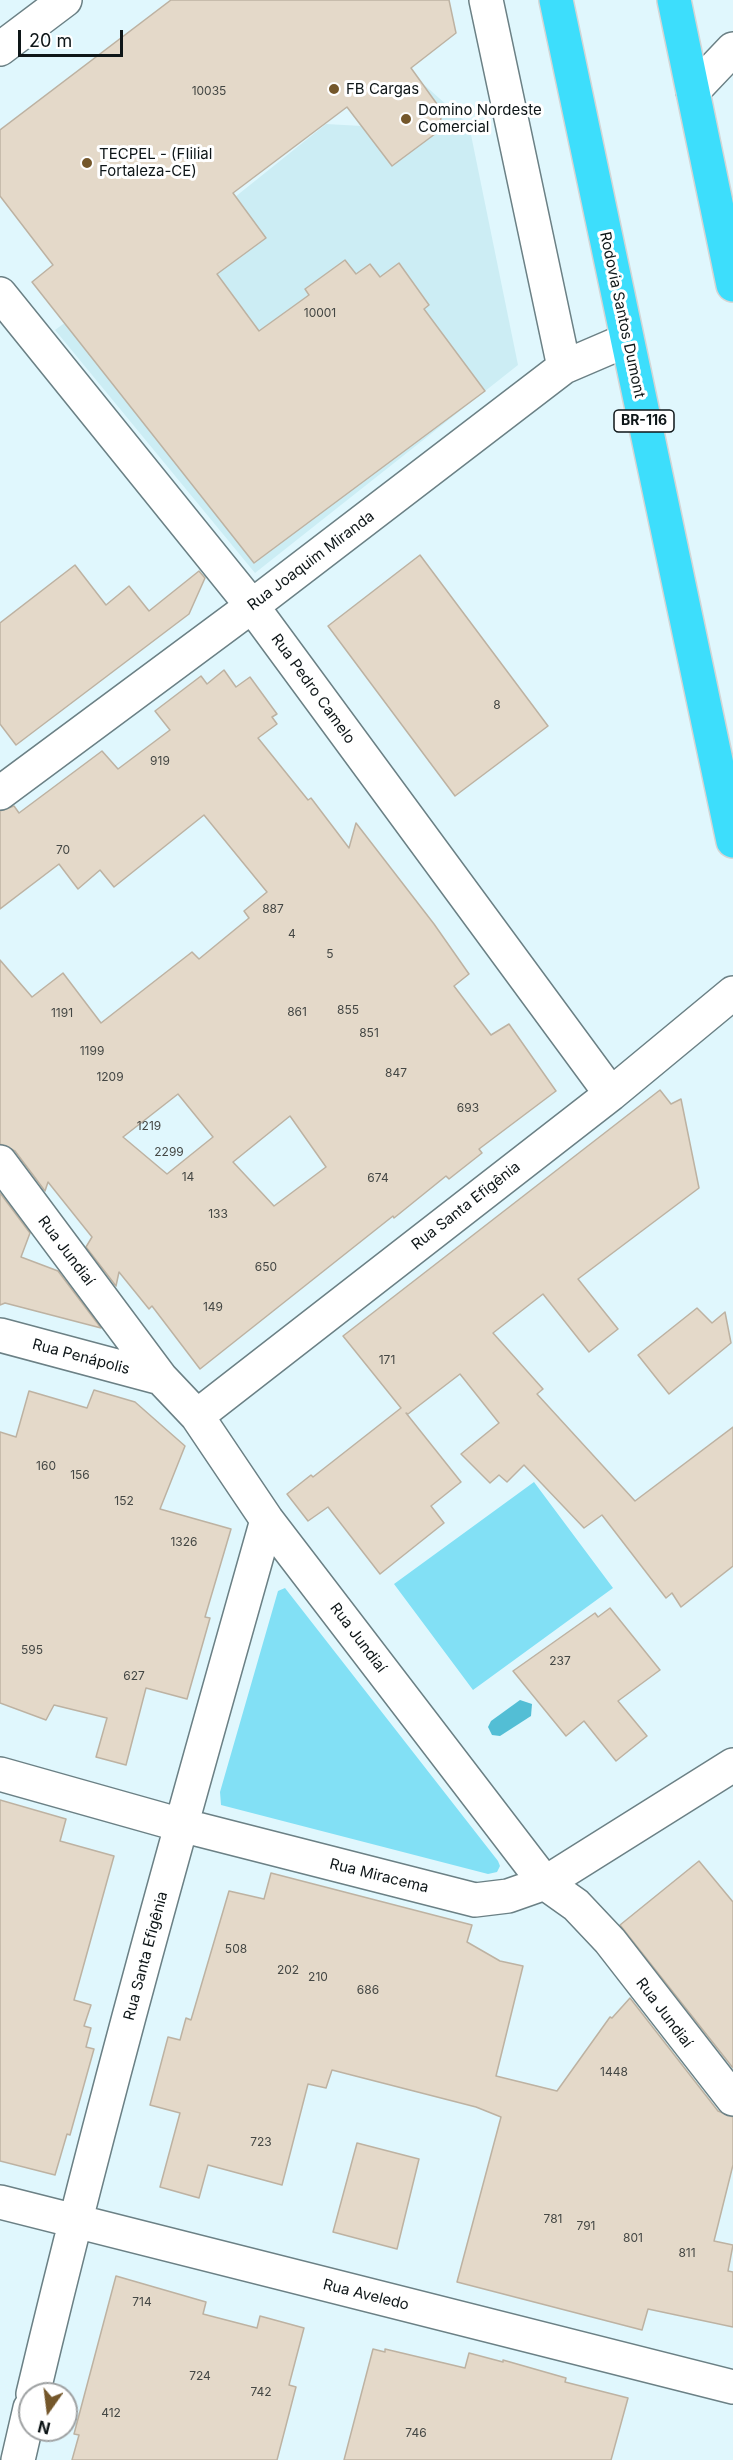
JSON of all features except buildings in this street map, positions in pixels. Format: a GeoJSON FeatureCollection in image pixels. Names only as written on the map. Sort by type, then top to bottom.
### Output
{"type":"FeatureCollection","features":[{"type":"Feature","properties":{"kind":"highway","name":"Rodovia Santos Dumont"},"geometry":{"type":"LineString","coordinates":[[556,0],[733,841]]}},
{"type":"Feature","properties":{"kind":"highway"},"geometry":{"type":"LineString","coordinates":[[674,0],[693,91],[727,223],[733,285]]}},
{"type":"Feature","properties":{"kind":"street"},"geometry":{"type":"LineString","coordinates":[[0,49],[65,0]]}},
{"type":"Feature","properties":{"kind":"street"},"geometry":{"type":"LineString","coordinates":[[486,0],[564,366]]}},
{"type":"Feature","properties":{"kind":"street"},"geometry":{"type":"LineString","coordinates":[[693,91],[733,50]]}},
{"type":"Feature","properties":{"kind":"street","name":"Rua Pedro Camelo"},"geometry":{"type":"LineString","coordinates":[[0,294],[252,606],[611,1094]]}},
{"type":"Feature","properties":{"kind":"street","name":"Rua Joaquim Miranda"},"geometry":{"type":"LineString","coordinates":[[0,793],[252,606],[564,366],[627,340]]}},
{"type":"Feature","properties":{"kind":"street","name":"Rua Santa Efigênia"},"geometry":{"type":"LineString","coordinates":[[197,1416],[611,1094],[733,993]]}},
{"type":"Feature","properties":{"kind":"street","name":"Rua Jundiaí"},"geometry":{"type":"LineString","coordinates":[[0,1162],[161,1378],[197,1416],[267,1520],[545,1883],[576,1905],[610,1941],[733,2099]]}},
{"type":"Feature","properties":{"kind":"street","name":"Rua Penápolis"},"geometry":{"type":"LineString","coordinates":[[0,1335],[161,1378]]}},
{"type":"Feature","properties":{"kind":"street","name":"Rua Santa Efigênia"},"geometry":{"type":"LineString","coordinates":[[36,2382],[74,2222],[181,1825],[267,1520]]}},
{"type":"Feature","properties":{"kind":"street","name":"Rua Miracema"},"geometry":{"type":"LineString","coordinates":[[0,1774],[181,1825],[476,1900],[508,1896],[545,1883],[733,1765]]}},
{"type":"Feature","properties":{"kind":"street","name":"Rua Aveledo"},"geometry":{"type":"LineString","coordinates":[[0,2202],[733,2387]]}},
{"type":"Feature","properties":{"kind":"street"},"geometry":{"type":"LineString","coordinates":[[18,2460],[22,2442]]}},
{"type":"Feature","properties":{"kind":"shaded area"},"geometry":{"type":"Polygon","coordinates":[[[420,81],[469,125],[518,365],[255,573],[55,330],[215,213],[326,124],[362,126],[420,81]]]}},
{"type":"Feature","properties":{"kind":"shaded area"},"geometry":{"type":"Polygon","coordinates":[[[534,1482],[613,1588],[473,1690],[394,1584],[534,1482]]]}},
{"type":"Feature","properties":{"kind":"shaded area"},"geometry":{"type":"Polygon","coordinates":[[[285,1588],[498,1861],[500,1866],[497,1872],[488,1874],[221,1805],[220,1792],[278,1591],[285,1588]]]}},
{"type":"Feature","properties":{"kind":"shaded area"},"geometry":{"type":"Polygon","coordinates":[[[520,1700],[532,1704],[531,1716],[500,1736],[492,1735],[488,1727],[491,1721],[520,1700]]]}},
{"type":"Feature","properties":{"kind":"place","name":"FB Cargas"},"geometry":{"type":"Point","coordinates":[334,89]}},
{"type":"Feature","properties":{"kind":"place","name":"Domino Nordeste Comercial"},"geometry":{"type":"Point","coordinates":[406,119]}},
{"type":"Feature","properties":{"kind":"place","name":"TECPEL - (FIilial Fortaleza-CE)"},"geometry":{"type":"Point","coordinates":[87,163]}}]}
